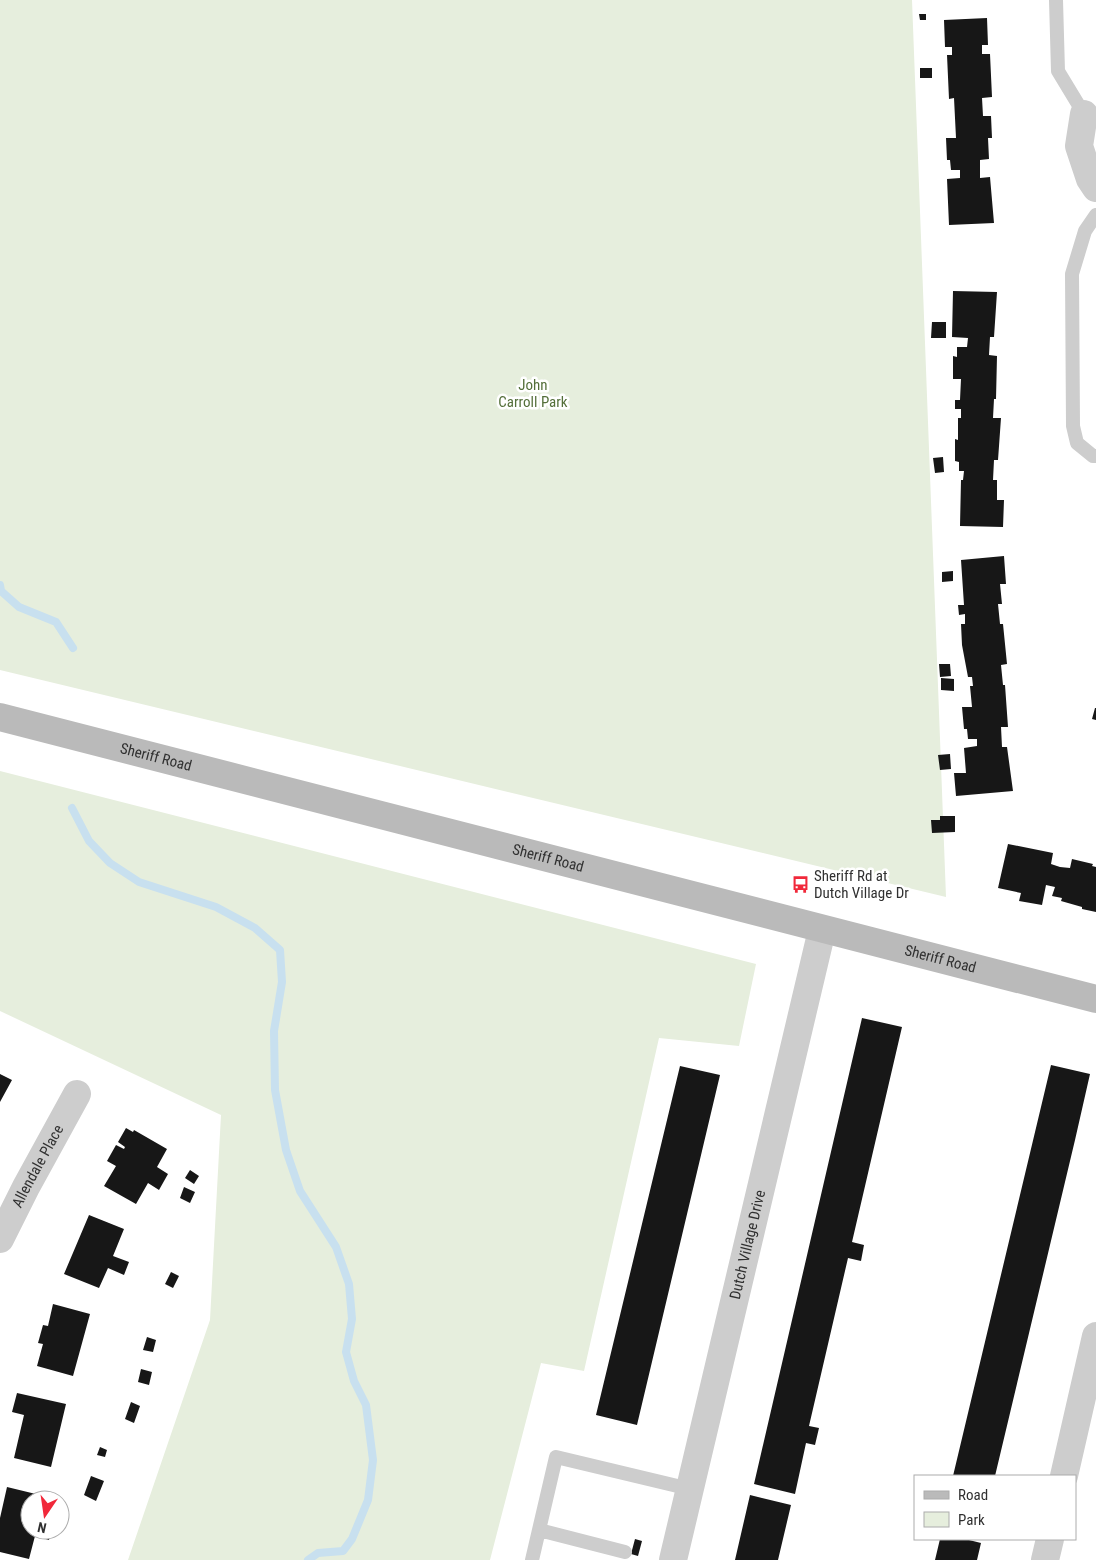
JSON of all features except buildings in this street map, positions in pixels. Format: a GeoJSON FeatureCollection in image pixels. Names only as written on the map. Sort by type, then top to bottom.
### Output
{"type":"FeatureCollection","features":[{"type":"Feature","properties":{"kind":"main road","name":"Sheriff Road"},"geometry":{"type":"LineString","coordinates":[[0,717],[1096,999]]}},
{"type":"Feature","properties":{"kind":"street"},"geometry":{"type":"LineString","coordinates":[[1084,114],[1079,146],[1090,179],[1096,188]]}},
{"type":"Feature","properties":{"kind":"street","name":"Dutch Village Drive"},"geometry":{"type":"LineString","coordinates":[[672,1560],[822,930]]}},
{"type":"Feature","properties":{"kind":"street","name":"Allendale Place"},"geometry":{"type":"LineString","coordinates":[[0,1239],[77,1094]]}},
{"type":"Feature","properties":{"kind":"street"},"geometry":{"type":"LineString","coordinates":[[1064,1475],[1096,1336]]}},
{"type":"Feature","properties":{"kind":"street"},"geometry":{"type":"LineString","coordinates":[[1045,1560],[1050,1540]]}},
{"type":"Feature","properties":{"kind":"lane"},"geometry":{"type":"LineString","coordinates":[[1056,0],[1058,71],[1084,114]]}},
{"type":"Feature","properties":{"kind":"lane"},"geometry":{"type":"LineString","coordinates":[[1096,215],[1085,231],[1072,274],[1071,309],[1073,426],[1077,443],[1093,456],[1096,456]]}},
{"type":"Feature","properties":{"kind":"lane"},"geometry":{"type":"LineString","coordinates":[[532,1560],[556,1457],[690,1489]]}},
{"type":"Feature","properties":{"kind":"lane"},"geometry":{"type":"LineString","coordinates":[[539,1530],[625,1552]]}},
{"type":"Feature","properties":{"kind":"green space","name":"John Carroll Park"},"geometry":{"type":"Polygon","coordinates":[[[0,0],[912,0],[946,897],[0,670],[0,0]]]}},
{"type":"Feature","properties":{"kind":"green space"},"geometry":{"type":"Polygon","coordinates":[[[0,771],[756,964],[739,1046],[659,1038],[584,1371],[541,1363],[490,1560],[128,1560],[210,1320],[221,1115],[0,1011],[0,771]]]}},
{"type":"Feature","properties":{"kind":"waterway"},"geometry":{"type":"LineString","coordinates":[[0,585],[1,591],[19,607],[56,622],[73,648]]}},
{"type":"Feature","properties":{"kind":"waterway"},"geometry":{"type":"LineString","coordinates":[[72,808],[89,841],[110,863],[139,882],[216,907],[255,928],[280,950],[282,982],[274,1031],[275,1090],[286,1150],[300,1191],[336,1247],[349,1284],[352,1319],[346,1352],[354,1381],[366,1405],[373,1460],[368,1500],[352,1539],[343,1551],[318,1553],[308,1560]]}},
{"type":"Feature","properties":{"kind":"place","name":"Sheriff Rd at Dutch Village Dr"},"geometry":{"type":"Point","coordinates":[800,885]}}]}
